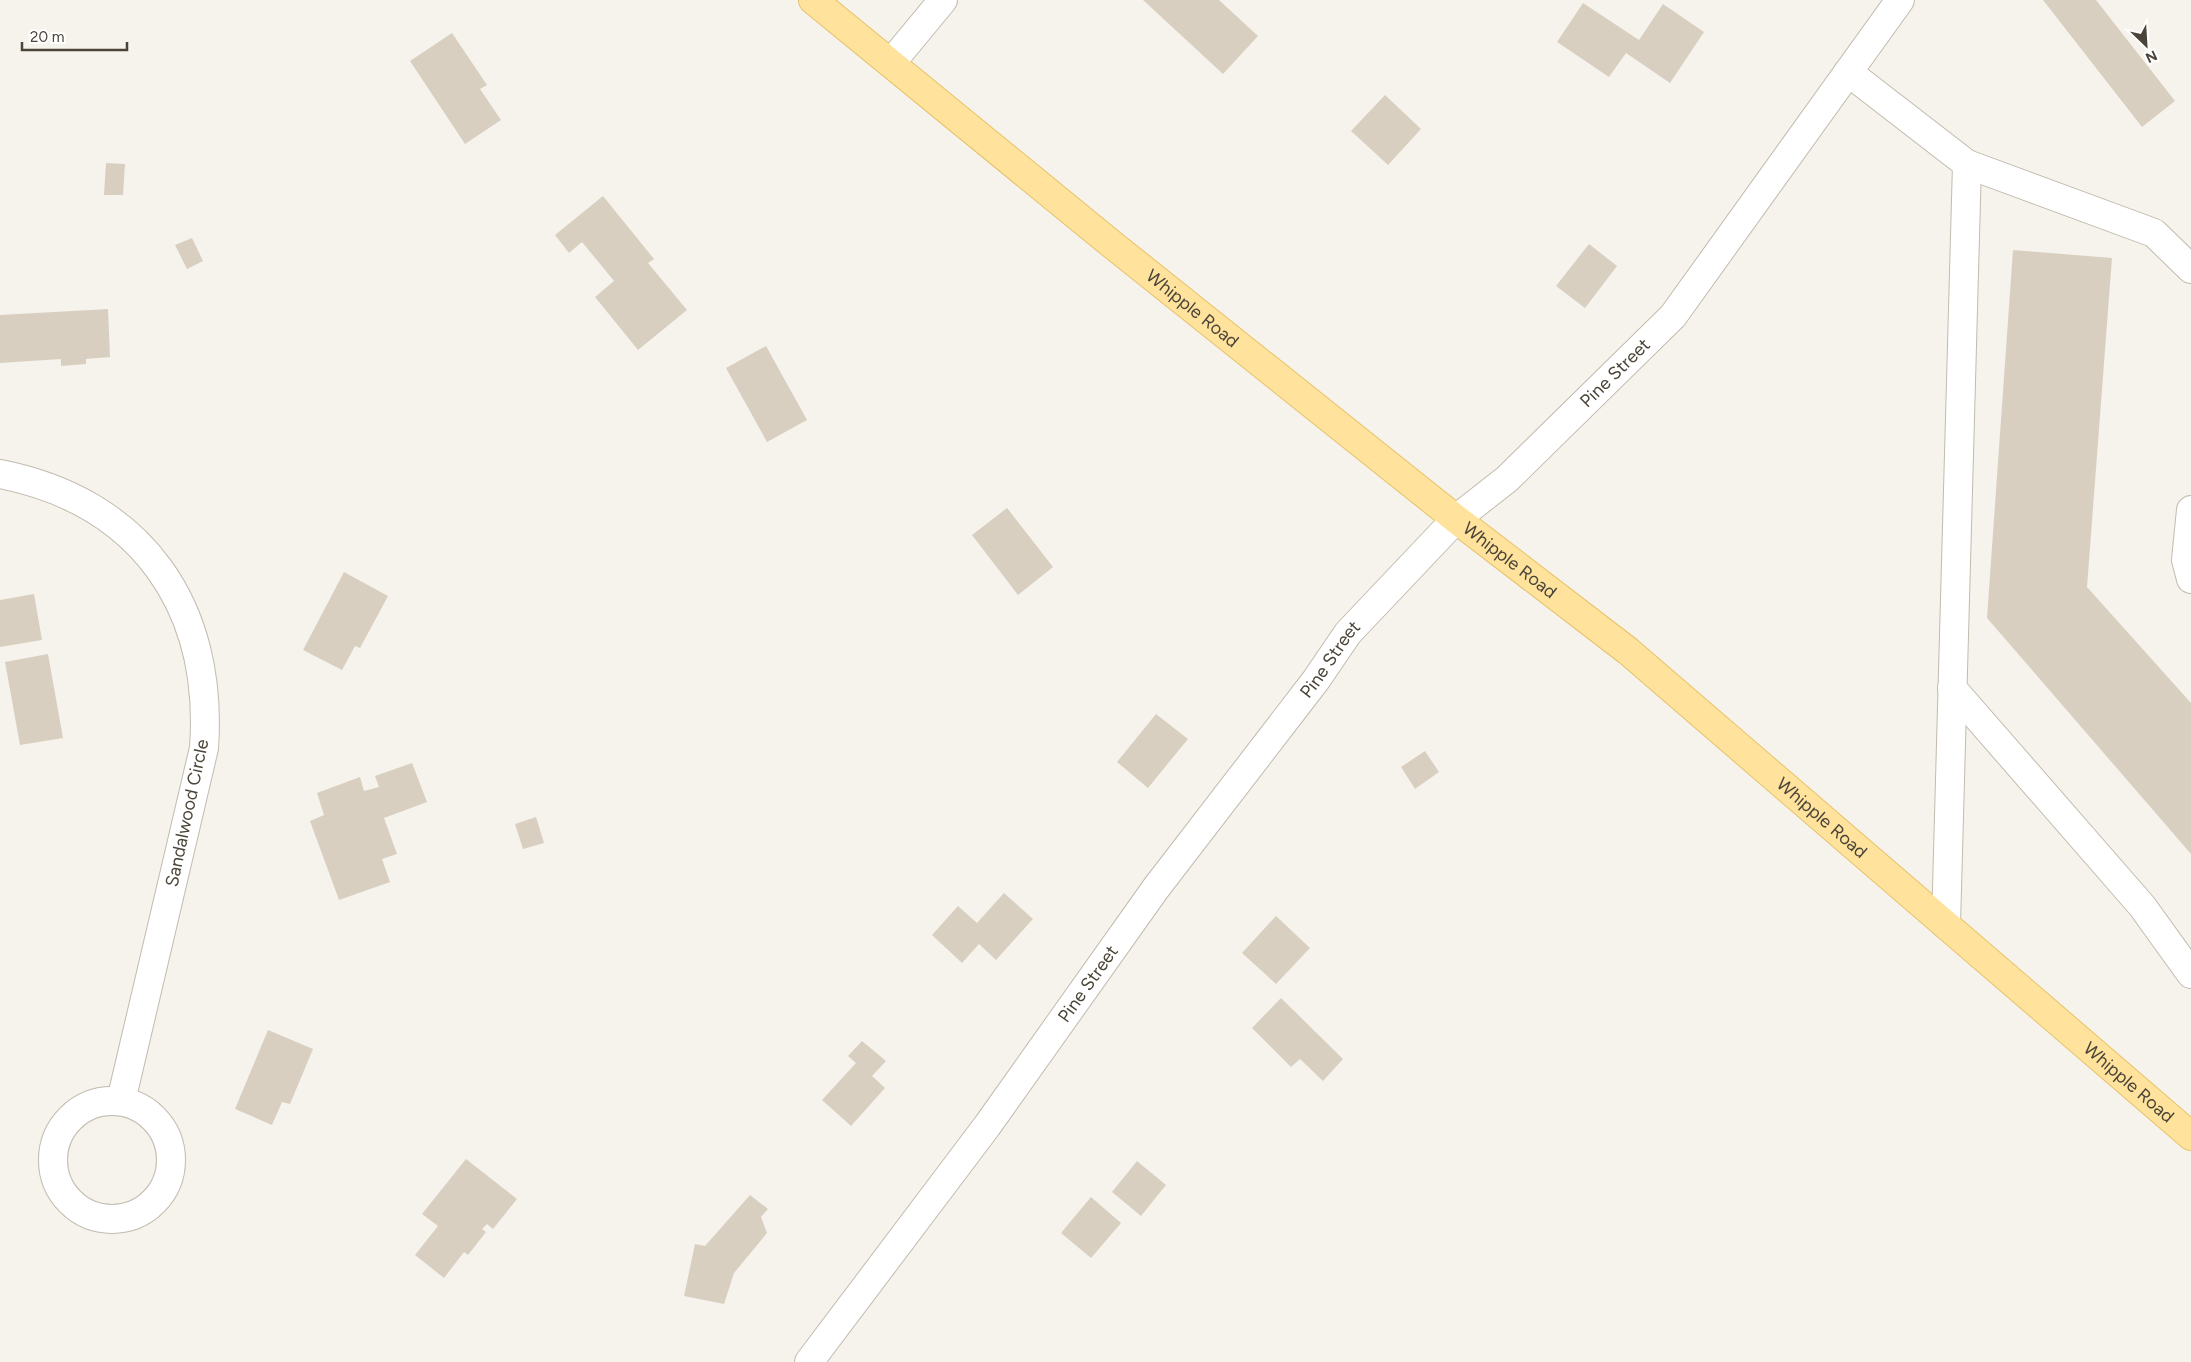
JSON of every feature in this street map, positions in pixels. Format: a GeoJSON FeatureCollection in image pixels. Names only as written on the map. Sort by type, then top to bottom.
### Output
{"type":"FeatureCollection","features":[{"type":"Feature","properties":{"kind":"main road","name":"Whipple Road"},"geometry":{"type":"LineString","coordinates":[[813,0],[1456,519],[1628,651],[2191,1136]]}},
{"type":"Feature","properties":{"kind":"street"},"geometry":{"type":"LineString","coordinates":[[891,63],[942,0]]}},
{"type":"Feature","properties":{"kind":"street","name":"Pine Street"},"geometry":{"type":"LineString","coordinates":[[809,1362],[987,1126],[1156,888],[1316,680],[1348,633],[1456,519],[1507,479],[1673,316],[1900,0]]}},
{"type":"Feature","properties":{"kind":"street"},"geometry":{"type":"LineString","coordinates":[[1848,72],[1968,164],[2154,232],[2191,269]]}},
{"type":"Feature","properties":{"kind":"street"},"geometry":{"type":"LineString","coordinates":[[1946,924],[1968,164]]}},
{"type":"Feature","properties":{"kind":"street","name":"Sandalwood Circle"},"geometry":{"type":"LineString","coordinates":[[0,474],[26,479],[63,492],[110,520],[142,548],[161,570],[182,608],[192,631],[203,675],[206,716],[204,748],[121,1101]]}},
{"type":"Feature","properties":{"kind":"street"},"geometry":{"type":"LineString","coordinates":[[2191,510],[2186,560],[2191,579]]}},
{"type":"Feature","properties":{"kind":"street"},"geometry":{"type":"LineString","coordinates":[[1952,688],[2142,906],[2191,974]]}},
{"type":"Feature","properties":{"kind":"street"},"geometry":{"type":"LineString","coordinates":[[105,1101],[121,1101],[137,1106],[154,1118],[166,1138],[171,1161],[169,1176],[163,1190],[156,1199],[138,1213],[108,1219],[80,1210],[61,1190],[53,1169],[54,1145],[63,1126],[77,1112],[89,1105],[105,1101]]}},
{"type":"Feature","properties":{"kind":"building"},"geometry":{"type":"Polygon","coordinates":[[[1143,0],[1219,0],[1258,36],[1223,74],[1143,0]]]}},
{"type":"Feature","properties":{"kind":"building"},"geometry":{"type":"Polygon","coordinates":[[[2043,0],[2096,0],[2175,101],[2142,127],[2043,0]]]}},
{"type":"Feature","properties":{"kind":"building"},"geometry":{"type":"Polygon","coordinates":[[[1583,3],[1639,40],[1663,4],[1704,32],[1670,83],[1626,53],[1609,77],[1557,42],[1583,3]]]}},
{"type":"Feature","properties":{"kind":"building"},"geometry":{"type":"Polygon","coordinates":[[[452,33],[487,85],[480,89],[501,120],[465,144],[410,61],[452,33]]]}},
{"type":"Feature","properties":{"kind":"building"},"geometry":{"type":"Polygon","coordinates":[[[1385,95],[1421,129],[1388,165],[1351,131],[1385,95]]]}},
{"type":"Feature","properties":{"kind":"building"},"geometry":{"type":"Polygon","coordinates":[[[106,163],[125,164],[123,195],[104,195],[106,163]]]}},
{"type":"Feature","properties":{"kind":"building"},"geometry":{"type":"Polygon","coordinates":[[[603,196],[654,259],[648,263],[687,310],[638,350],[595,297],[614,281],[582,242],[569,253],[555,235],[603,196]]]}},
{"type":"Feature","properties":{"kind":"building"},"geometry":{"type":"Polygon","coordinates":[[[192,238],[203,261],[187,269],[175,245],[192,238]]]}},
{"type":"Feature","properties":{"kind":"building"},"geometry":{"type":"Polygon","coordinates":[[[1589,244],[1617,266],[1585,308],[1556,286],[1589,244]]]}},
{"type":"Feature","properties":{"kind":"building"},"geometry":{"type":"Polygon","coordinates":[[[2013,250],[2112,258],[2087,587],[2191,703],[2191,854],[1987,618],[2013,250]]]}},
{"type":"Feature","properties":{"kind":"building"},"geometry":{"type":"Polygon","coordinates":[[[108,309],[110,357],[86,359],[86,364],[61,366],[61,359],[0,363],[0,315],[108,309]]]}},
{"type":"Feature","properties":{"kind":"building"},"geometry":{"type":"Polygon","coordinates":[[[766,346],[807,420],[767,442],[726,368],[766,346]]]}},
{"type":"Feature","properties":{"kind":"building"},"geometry":{"type":"Polygon","coordinates":[[[1007,508],[1053,567],[1018,595],[972,535],[1007,508]]]}},
{"type":"Feature","properties":{"kind":"building"},"geometry":{"type":"Polygon","coordinates":[[[344,572],[388,596],[360,648],[355,646],[342,670],[303,650],[344,572]]]}},
{"type":"Feature","properties":{"kind":"building"},"geometry":{"type":"Polygon","coordinates":[[[34,594],[42,640],[0,647],[0,600],[34,594]]]}},
{"type":"Feature","properties":{"kind":"building"},"geometry":{"type":"Polygon","coordinates":[[[48,654],[63,738],[20,745],[5,662],[48,654]]]}},
{"type":"Feature","properties":{"kind":"building"},"geometry":{"type":"Polygon","coordinates":[[[1156,714],[1188,739],[1148,788],[1117,762],[1156,714]]]}},
{"type":"Feature","properties":{"kind":"building"},"geometry":{"type":"Polygon","coordinates":[[[1425,751],[1439,772],[1415,789],[1401,767],[1425,751]]]}},
{"type":"Feature","properties":{"kind":"building"},"geometry":{"type":"Polygon","coordinates":[[[412,763],[427,802],[384,818],[397,854],[382,859],[390,882],[339,900],[310,821],[324,815],[317,793],[360,777],[364,791],[379,787],[375,776],[412,763]]]}},
{"type":"Feature","properties":{"kind":"building"},"geometry":{"type":"Polygon","coordinates":[[[536,817],[544,843],[523,849],[515,824],[536,817]]]}},
{"type":"Feature","properties":{"kind":"building"},"geometry":{"type":"Polygon","coordinates":[[[1004,893],[1033,919],[996,960],[979,944],[962,963],[932,935],[958,906],[977,923],[1004,893]]]}},
{"type":"Feature","properties":{"kind":"building"},"geometry":{"type":"Polygon","coordinates":[[[1276,916],[1310,948],[1276,984],[1242,953],[1276,916]]]}},
{"type":"Feature","properties":{"kind":"building"},"geometry":{"type":"Polygon","coordinates":[[[1281,998],[1343,1059],[1323,1081],[1300,1059],[1291,1067],[1252,1028],[1281,998]]]}},
{"type":"Feature","properties":{"kind":"building"},"geometry":{"type":"Polygon","coordinates":[[[268,1030],[313,1049],[290,1104],[282,1102],[272,1125],[235,1109],[268,1030]]]}},
{"type":"Feature","properties":{"kind":"building"},"geometry":{"type":"Polygon","coordinates":[[[862,1041],[886,1061],[872,1076],[885,1088],[851,1126],[822,1100],[856,1063],[848,1056],[862,1041]]]}},
{"type":"Feature","properties":{"kind":"building"},"geometry":{"type":"Polygon","coordinates":[[[466,1159],[517,1199],[493,1229],[487,1224],[482,1229],[486,1232],[468,1255],[464,1252],[444,1278],[415,1255],[438,1226],[422,1214],[466,1159]]]}},
{"type":"Feature","properties":{"kind":"building"},"geometry":{"type":"Polygon","coordinates":[[[1137,1161],[1166,1185],[1141,1216],[1112,1192],[1137,1161]]]}},
{"type":"Feature","properties":{"kind":"building"},"geometry":{"type":"Polygon","coordinates":[[[750,1195],[768,1209],[761,1217],[767,1233],[734,1273],[724,1304],[684,1296],[695,1244],[705,1246],[750,1195]]]}},
{"type":"Feature","properties":{"kind":"building"},"geometry":{"type":"Polygon","coordinates":[[[1091,1197],[1121,1223],[1091,1258],[1061,1233],[1091,1197]]]}}]}
